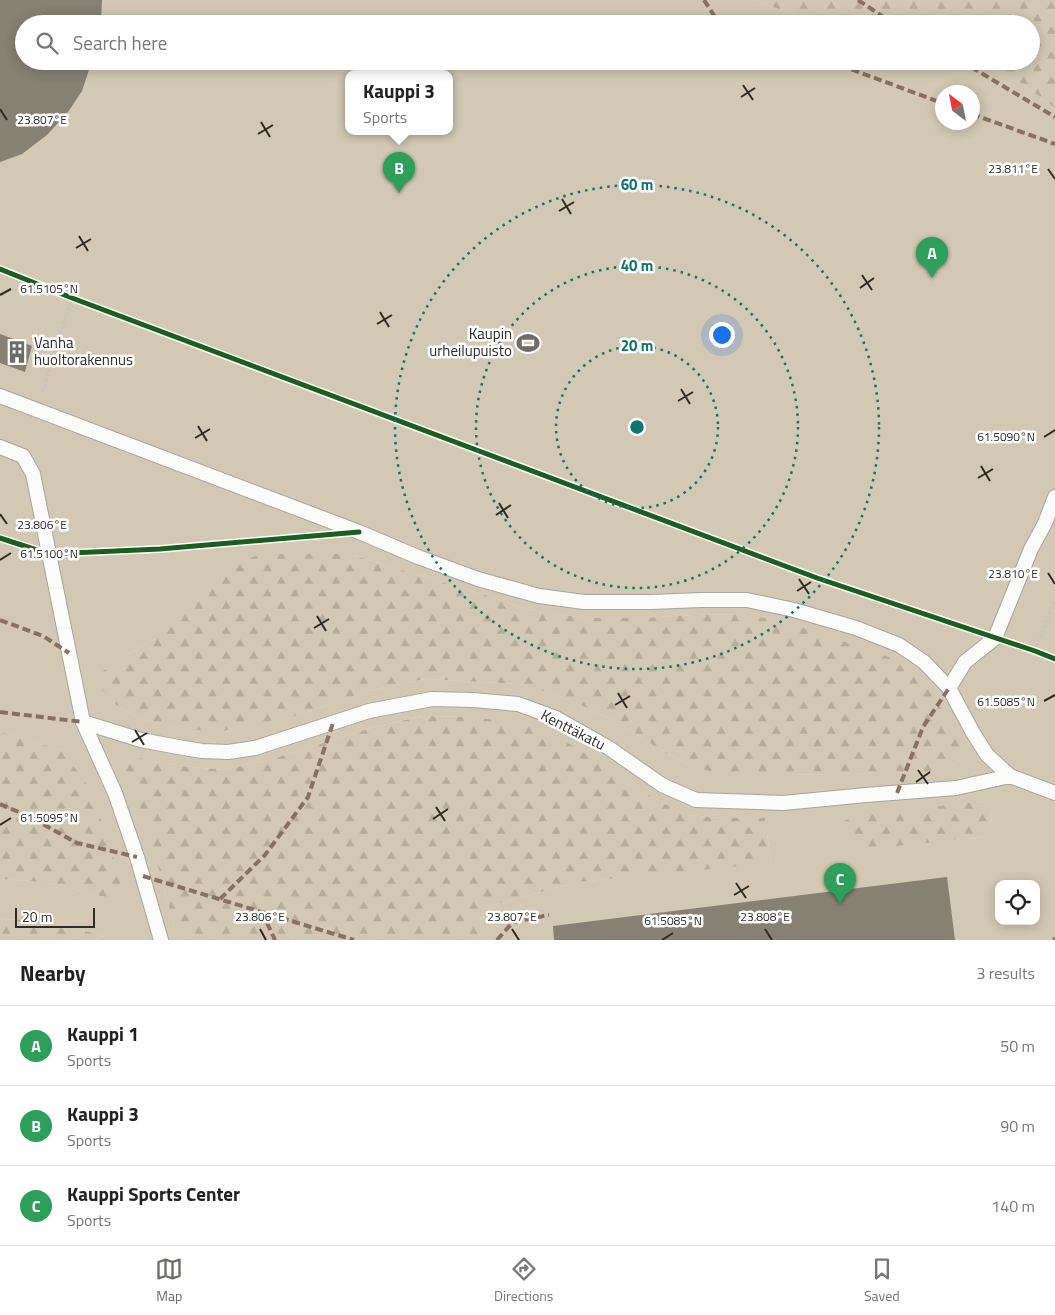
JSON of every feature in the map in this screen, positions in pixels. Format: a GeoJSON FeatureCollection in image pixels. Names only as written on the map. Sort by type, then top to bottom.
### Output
{"type":"FeatureCollection","features":[{"type":"Feature","properties":{"kind":"lane"},"geometry":{"type":"LineString","coordinates":[[0,396],[350,528],[418,557],[478,579],[539,596],[584,602],[747,600],[794,610],[856,628],[899,645],[924,662],[949,688],[972,731],[988,755],[1010,776],[1055,793]]}},
{"type":"Feature","properties":{"kind":"lane"},"geometry":{"type":"LineString","coordinates":[[0,447],[23,456],[33,474],[83,722],[115,793],[137,857],[161,940]]}},
{"type":"Feature","properties":{"kind":"lane"},"geometry":{"type":"LineString","coordinates":[[949,688],[965,662],[995,638],[1031,549],[1045,523],[1055,497]]}},
{"type":"Feature","properties":{"kind":"lane","name":"Kenttäkatu"},"geometry":{"type":"LineString","coordinates":[[83,722],[150,742],[202,751],[228,752],[256,748],[369,711],[432,700],[473,700],[518,704],[556,718],[609,748],[662,785],[696,800],[783,803],[956,788],[1010,776]]}},
{"type":"Feature","properties":{"kind":"path"},"geometry":{"type":"LineString","coordinates":[[63,294],[81,302]]}},
{"type":"Feature","properties":{"kind":"path"},"geometry":{"type":"LineString","coordinates":[[38,410],[72,298]]}},
{"type":"Feature","properties":{"kind":"path"},"geometry":{"type":"LineString","coordinates":[[1035,651],[1055,599]]}},
{"type":"Feature","properties":{"kind":"path"},"geometry":{"type":"LineString","coordinates":[[995,638],[1043,654]]}},
{"type":"Feature","properties":{"kind":"green space","name":"Kaupin urheilupuisto"},"geometry":{"type":"Polygon","coordinates":[[[0,0],[757,0],[796,15],[15,15],[15,70],[345,70],[345,135],[453,135],[453,70],[992,70],[1022,84],[1055,108],[1055,940],[482,940],[474,927],[490,906],[578,882],[771,862],[765,818],[725,818],[686,815],[652,797],[476,717],[421,716],[371,728],[269,760],[222,770],[151,761],[126,754],[122,759],[146,826],[178,940],[112,940],[57,921],[0,919],[0,879],[59,885],[104,897],[60,750],[0,732],[0,0]],[[349,554],[155,639],[122,657],[113,703],[138,718],[178,728],[290,718],[371,690],[426,679],[520,684],[560,696],[618,722],[654,746],[689,765],[783,775],[943,772],[960,760],[745,614],[584,618],[530,610],[349,554]],[[982,801],[846,820],[850,850],[983,837],[991,825],[992,811],[982,801]]]}},
{"type":"Feature","properties":{"kind":"green space"},"geometry":{"type":"Polygon","coordinates":[[[757,0],[1055,0],[1055,108],[1022,84],[992,70],[1040,70],[1040,15],[796,15],[757,0]]]}},
{"type":"Feature","properties":{"kind":"green space"},"geometry":{"type":"Polygon","coordinates":[[[260,554],[349,554],[530,610],[584,618],[745,614],[792,624],[889,657],[910,672],[934,695],[959,743],[960,760],[943,772],[783,775],[720,774],[689,765],[654,746],[618,722],[560,696],[520,684],[425,679],[371,690],[290,718],[215,732],[178,728],[138,718],[113,703],[101,688],[102,672],[122,657],[155,639],[215,573],[260,554]]]}},
{"type":"Feature","properties":{"kind":"green space"},"geometry":{"type":"Polygon","coordinates":[[[422,716],[476,717],[528,727],[570,744],[652,797],[686,815],[725,818],[765,818],[771,863],[578,882],[490,906],[474,927],[482,940],[178,940],[146,826],[121,759],[126,754],[151,761],[222,770],[269,760],[371,728],[422,716]]]}},
{"type":"Feature","properties":{"kind":"green space"},"geometry":{"type":"Polygon","coordinates":[[[0,732],[60,750],[84,779],[99,814],[123,895],[104,897],[59,885],[0,879],[0,732]]]}},
{"type":"Feature","properties":{"kind":"green space"},"geometry":{"type":"Polygon","coordinates":[[[982,801],[992,810],[991,825],[983,837],[850,851],[845,820],[864,815],[982,801]]]}},
{"type":"Feature","properties":{"kind":"green space"},"geometry":{"type":"Polygon","coordinates":[[[0,919],[57,921],[112,940],[0,940],[0,919]]]}},
{"type":"Feature","properties":{"kind":"building"},"geometry":{"type":"Polygon","coordinates":[[[0,0],[102,0],[101,15],[15,15],[15,70],[89,70],[82,91],[68,112],[47,135],[22,154],[0,162],[0,0]]]}},
{"type":"Feature","properties":{"kind":"building","name":"Vanha huoltorakennus"},"geometry":{"type":"Polygon","coordinates":[[[0,334],[32,346],[25,372],[0,363],[0,334]]]}},
{"type":"Feature","properties":{"kind":"building"},"geometry":{"type":"Polygon","coordinates":[[[947,877],[955,940],[554,940],[553,926],[947,877]]]}},
{"type":"Feature","properties":{"kind":"marked path"},"geometry":{"type":"LineString","coordinates":[[704,0],[714,15]]}},
{"type":"Feature","properties":{"kind":"marked path"},"geometry":{"type":"LineString","coordinates":[[858,0],[880,15]]}},
{"type":"Feature","properties":{"kind":"marked path"},"geometry":{"type":"LineString","coordinates":[[853,70],[935,100]]}},
{"type":"Feature","properties":{"kind":"marked path"},"geometry":{"type":"LineString","coordinates":[[976,70],[1055,117]]}},
{"type":"Feature","properties":{"kind":"marked path"},"geometry":{"type":"LineString","coordinates":[[980,117],[1055,144]]}},
{"type":"Feature","properties":{"kind":"marked path"},"geometry":{"type":"LineString","coordinates":[[0,620],[43,636],[69,653]]}},
{"type":"Feature","properties":{"kind":"marked path"},"geometry":{"type":"LineString","coordinates":[[897,793],[923,727],[949,688]]}},
{"type":"Feature","properties":{"kind":"marked path"},"geometry":{"type":"LineString","coordinates":[[0,712],[83,722]]}},
{"type":"Feature","properties":{"kind":"marked path"},"geometry":{"type":"LineString","coordinates":[[220,899],[265,855],[308,797],[333,723]]}},
{"type":"Feature","properties":{"kind":"marked path"},"geometry":{"type":"LineString","coordinates":[[0,804],[30,817],[77,843],[137,857]]}},
{"type":"Feature","properties":{"kind":"marked path"},"geometry":{"type":"LineString","coordinates":[[143,876],[354,940]]}},
{"type":"Feature","properties":{"kind":"marked path"},"geometry":{"type":"LineString","coordinates":[[262,912],[275,940]]}},
{"type":"Feature","properties":{"kind":"marked path"},"geometry":{"type":"LineString","coordinates":[[497,940],[513,922],[549,915]]}},
{"type":"Feature","properties":{"kind":"cycle path"},"geometry":{"type":"LineString","coordinates":[[0,269],[72,298],[817,578],[1055,659]]}},
{"type":"Feature","properties":{"kind":"cycle path"},"geometry":{"type":"LineString","coordinates":[[0,538],[49,554],[160,549],[359,532]]}},
{"type":"Feature","properties":{"kind":"place","name":"Kauppi 3"},"geometry":{"type":"Point","coordinates":[399,193]}},
{"type":"Feature","properties":{"kind":"place","name":"Kauppi 1"},"geometry":{"type":"Point","coordinates":[932,278]}},
{"type":"Feature","properties":{"kind":"place","name":"Kaupin urheilupuisto"},"geometry":{"type":"Point","coordinates":[528,343]}},
{"type":"Feature","properties":{"kind":"place","name":"Vanha huoltorakennus"},"geometry":{"type":"Point","coordinates":[17,352]}},
{"type":"Feature","properties":{"kind":"place","name":"Kauppi Sports Center"},"geometry":{"type":"Point","coordinates":[840,904]}}]}
